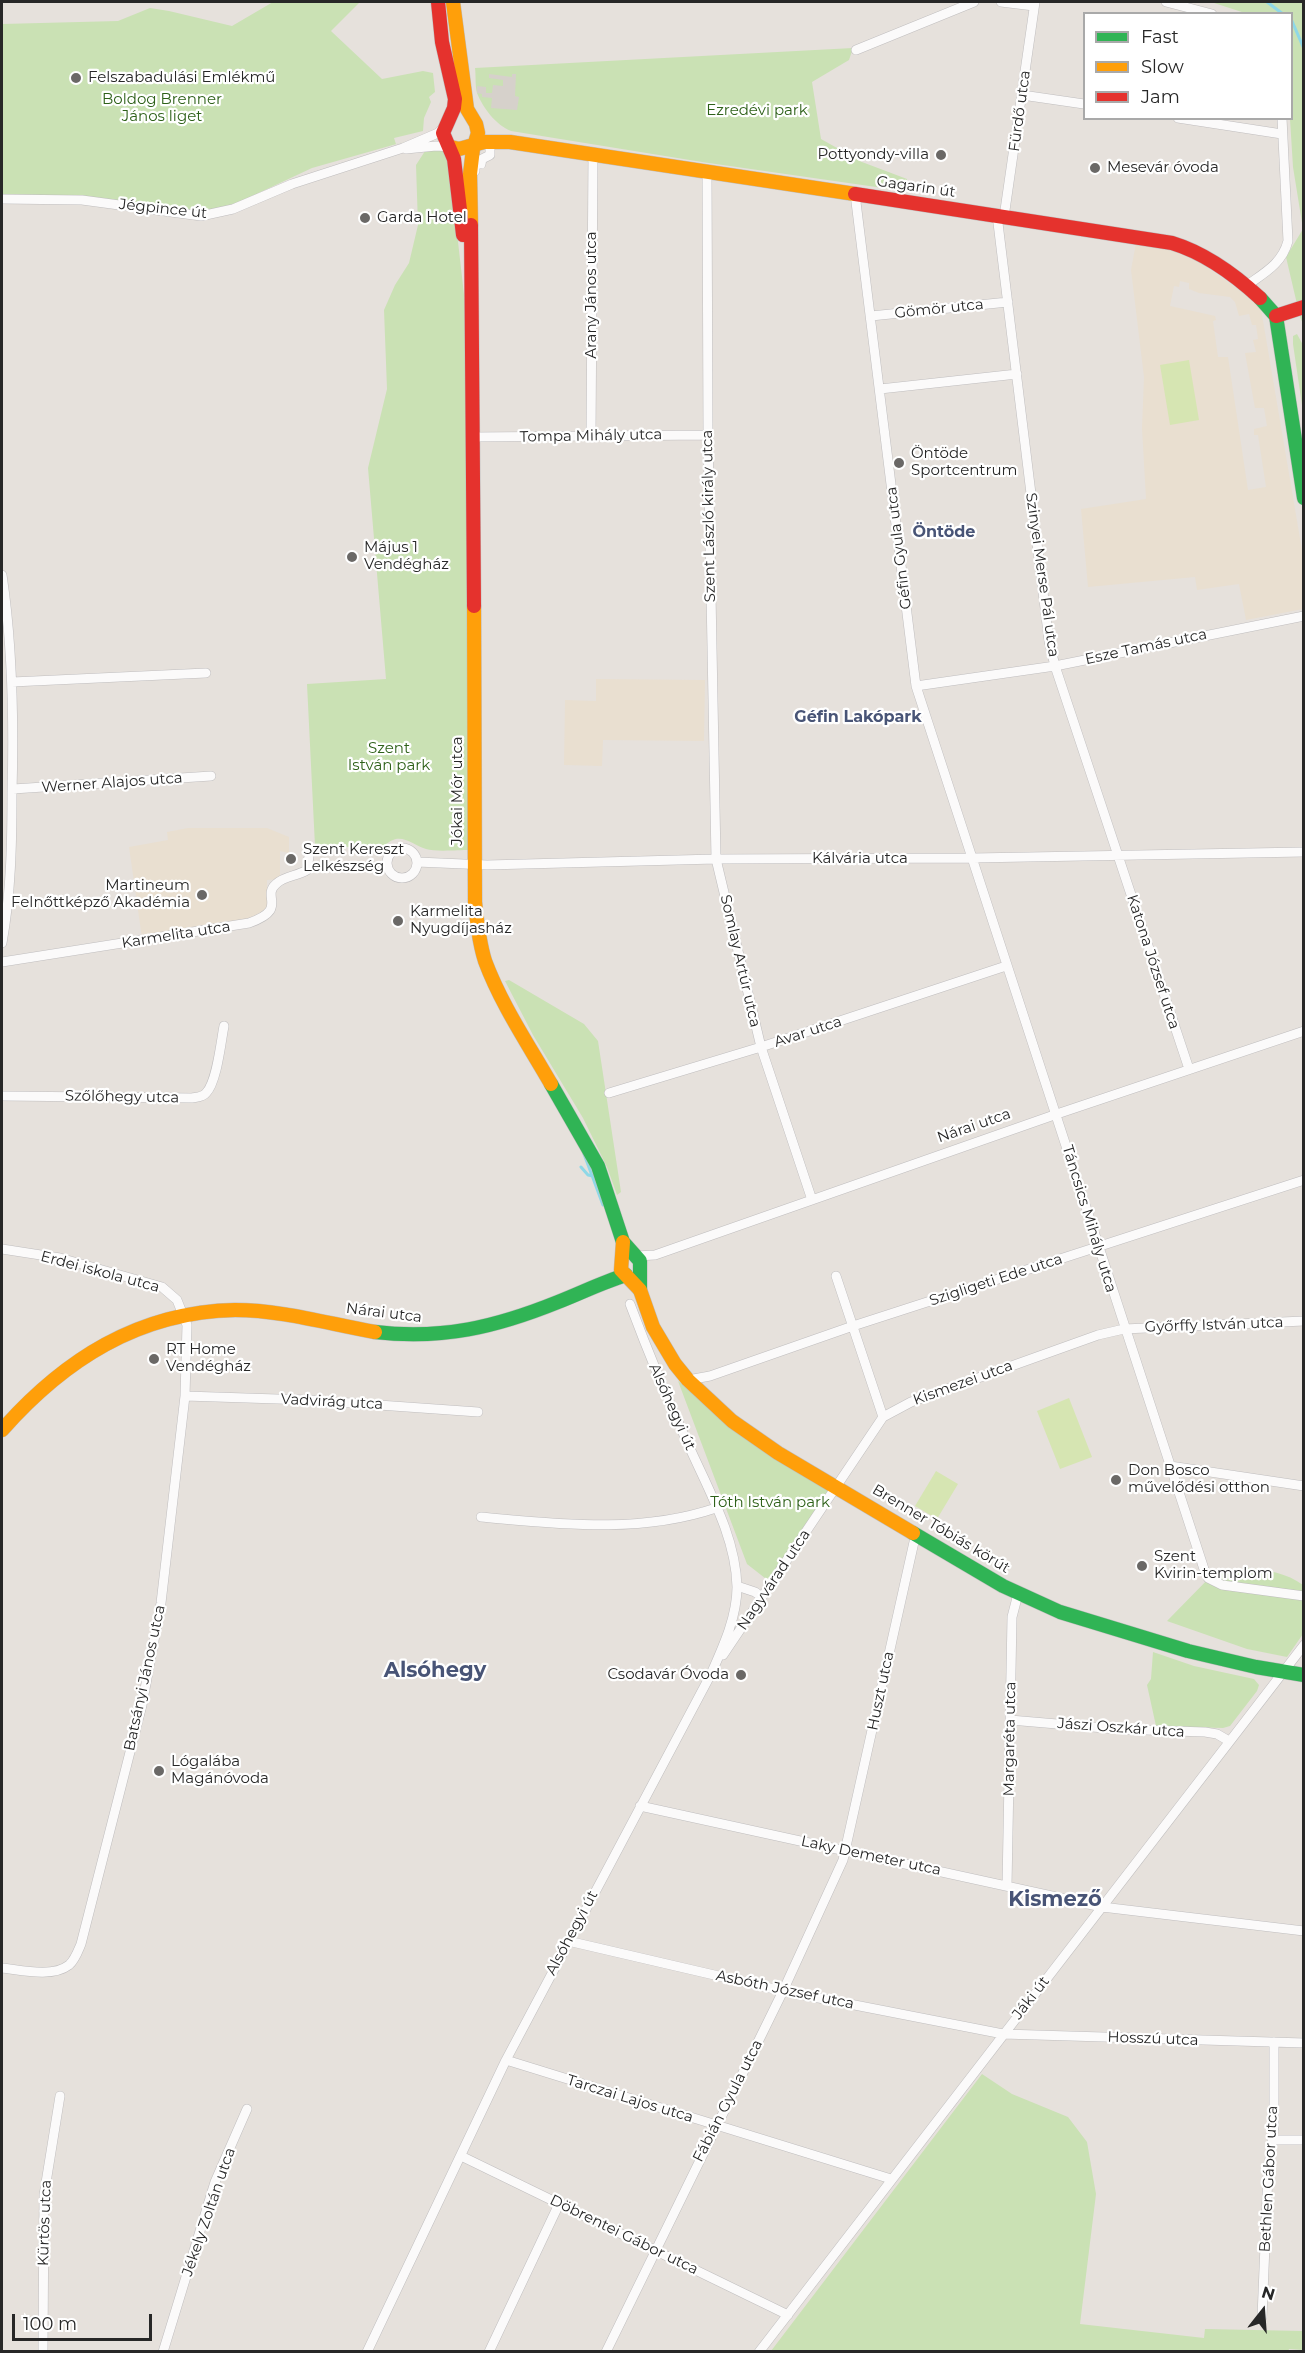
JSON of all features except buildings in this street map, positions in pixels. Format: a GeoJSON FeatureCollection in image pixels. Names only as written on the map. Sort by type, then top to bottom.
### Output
{"type":"FeatureCollection","features":[{"type":"Feature","properties":{"kind":"street"},"geometry":{"type":"LineString","coordinates":[[425,2],[437,16],[440,24]]}},
{"type":"Feature","properties":{"kind":"street"},"geometry":{"type":"LineString","coordinates":[[438,2],[443,49],[455,95],[455,106],[447,123],[444,138],[451,147]]}},
{"type":"Feature","properties":{"kind":"street"},"geometry":{"type":"LineString","coordinates":[[453,2],[466,110],[478,133],[474,144]]}},
{"type":"Feature","properties":{"kind":"street"},"geometry":{"type":"LineString","coordinates":[[856,50],[974,2]]}},
{"type":"Feature","properties":{"kind":"street"},"geometry":{"type":"LineString","coordinates":[[1001,2],[1035,4]]}},
{"type":"Feature","properties":{"kind":"street"},"geometry":{"type":"LineString","coordinates":[[1166,2],[1204,12]]}},
{"type":"Feature","properties":{"kind":"street","name":"Fürdő utca"},"geometry":{"type":"LineString","coordinates":[[1001,216],[1035,4]]}},
{"type":"Feature","properties":{"kind":"street"},"geometry":{"type":"LineString","coordinates":[[1022,95],[1083,104]]}},
{"type":"Feature","properties":{"kind":"street"},"geometry":{"type":"LineString","coordinates":[[447,123],[459,115],[473,120]]}},
{"type":"Feature","properties":{"kind":"street","name":"Gagarin út"},"geometry":{"type":"LineString","coordinates":[[473,120],[489,132],[528,145]]}},
{"type":"Feature","properties":{"kind":"street"},"geometry":{"type":"LineString","coordinates":[[1191,120],[1282,134]]}},
{"type":"Feature","properties":{"kind":"street"},"geometry":{"type":"LineString","coordinates":[[1246,286],[1280,261],[1288,241],[1282,120]]}},
{"type":"Feature","properties":{"kind":"street","name":"Jégpince út"},"geometry":{"type":"LineString","coordinates":[[2,199],[82,200],[201,216],[217,214],[292,184],[434,135],[440,132],[447,123]]}},
{"type":"Feature","properties":{"kind":"street","name":"Gagarin út"},"geometry":{"type":"LineString","coordinates":[[451,147],[463,150],[474,144],[491,142],[528,145],[1170,242],[1194,251],[1246,286],[1276,316]]}},
{"type":"Feature","properties":{"kind":"street","name":"Jókai Mór utca"},"geometry":{"type":"LineString","coordinates":[[474,144],[470,174],[474,437],[475,902],[478,931],[486,960],[510,1013],[598,1166],[623,1242],[624,1270]]}},
{"type":"Feature","properties":{"kind":"street","name":"Jégpince út"},"geometry":{"type":"LineString","coordinates":[[386,153],[432,146],[451,147]]}},
{"type":"Feature","properties":{"kind":"street","name":"Jókai Mór utca"},"geometry":{"type":"LineString","coordinates":[[451,147],[457,175],[472,306]]}},
{"type":"Feature","properties":{"kind":"street"},"geometry":{"type":"LineString","coordinates":[[471,231],[476,196],[475,164],[481,164],[482,159],[490,155],[490,148]]}},
{"type":"Feature","properties":{"kind":"street","name":"Arany János utca"},"geometry":{"type":"LineString","coordinates":[[591,435],[593,155]]}},
{"type":"Feature","properties":{"kind":"street","name":"Szent László király utca"},"geometry":{"type":"LineString","coordinates":[[707,172],[708,435],[716,859]]}},
{"type":"Feature","properties":{"kind":"street","name":"Géfin Gyula utca"},"geometry":{"type":"LineString","coordinates":[[855,194],[916,686],[973,858]]}},
{"type":"Feature","properties":{"kind":"street","name":"Szinyei Merse Pál utca"},"geometry":{"type":"LineString","coordinates":[[1001,216],[1008,302],[1049,641],[1055,666],[1117,854]]}},
{"type":"Feature","properties":{"kind":"street","name":"Gömör utca"},"geometry":{"type":"LineString","coordinates":[[870,316],[1008,302]]}},
{"type":"Feature","properties":{"kind":"street"},"geometry":{"type":"LineString","coordinates":[[1303,492],[1276,316],[1304,307]]}},
{"type":"Feature","properties":{"kind":"street"},"geometry":{"type":"LineString","coordinates":[[880,389],[1017,374]]}},
{"type":"Feature","properties":{"kind":"street","name":"Tompa Mihály utca"},"geometry":{"type":"LineString","coordinates":[[474,437],[708,435]]}},
{"type":"Feature","properties":{"kind":"street"},"geometry":{"type":"LineString","coordinates":[[2,575],[8,614],[12,682],[10,889],[2,943]]}},
{"type":"Feature","properties":{"kind":"street","name":"Esze Tamás utca"},"geometry":{"type":"LineString","coordinates":[[916,686],[1055,666],[1304,616]]}},
{"type":"Feature","properties":{"kind":"street"},"geometry":{"type":"LineString","coordinates":[[12,682],[206,674]]}},
{"type":"Feature","properties":{"kind":"street","name":"Werner Alajos utca"},"geometry":{"type":"LineString","coordinates":[[12,789],[211,776]]}},
{"type":"Feature","properties":{"kind":"street","name":"Kálvária utca"},"geometry":{"type":"LineString","coordinates":[[417,862],[475,864],[1304,852]]}},
{"type":"Feature","properties":{"kind":"street","name":"Katona József utca"},"geometry":{"type":"LineString","coordinates":[[1117,854],[1189,1069]]}},
{"type":"Feature","properties":{"kind":"street","name":"Karmelita utca"},"geometry":{"type":"LineString","coordinates":[[2,962],[249,923],[269,913],[272,906],[272,889],[275,884],[307,870],[309,856]]}},
{"type":"Feature","properties":{"kind":"street","name":"Táncsics Mihály utca"},"geometry":{"type":"LineString","coordinates":[[973,858],[1006,966],[1057,1114],[1098,1248],[1201,1563],[1208,1578],[1222,1585],[1304,1596]]}},
{"type":"Feature","properties":{"kind":"street","name":"Somlay Artúr utca"},"geometry":{"type":"LineString","coordinates":[[716,859],[761,1047],[812,1200]]}},
{"type":"Feature","properties":{"kind":"street","name":"Avar utca"},"geometry":{"type":"LineString","coordinates":[[609,1093],[761,1047],[1006,966]]}},
{"type":"Feature","properties":{"kind":"street","name":"Szőlőhegy utca"},"geometry":{"type":"LineString","coordinates":[[2,1096],[192,1098],[201,1096],[207,1092],[213,1080],[224,1026]]}},
{"type":"Feature","properties":{"kind":"street","name":"Nárai utca"},"geometry":{"type":"LineString","coordinates":[[638,1262],[1057,1114],[1304,1031]]}},
{"type":"Feature","properties":{"kind":"street","name":"Szigligeti Ede utca"},"geometry":{"type":"LineString","coordinates":[[688,1380],[710,1376],[853,1326],[1304,1180]]}},
{"type":"Feature","properties":{"kind":"street","name":"Jókai Mór utca"},"geometry":{"type":"LineString","coordinates":[[623,1242],[638,1262]]}},
{"type":"Feature","properties":{"kind":"street","name":"Erdei iskola utca"},"geometry":{"type":"LineString","coordinates":[[2,1249],[60,1258],[162,1287],[177,1300],[184,1316]]}},
{"type":"Feature","properties":{"kind":"street"},"geometry":{"type":"LineString","coordinates":[[625,1257],[638,1262],[635,1276],[624,1270],[625,1257]]}},
{"type":"Feature","properties":{"kind":"street","name":"Brenner Tóbiás körút"},"geometry":{"type":"LineString","coordinates":[[638,1262],[640,1290]]}},
{"type":"Feature","properties":{"kind":"street","name":"Nárai utca"},"geometry":{"type":"LineString","coordinates":[[2,1430],[45,1384],[88,1354],[132,1332],[184,1316],[209,1311],[248,1310],[392,1334],[422,1336],[454,1333],[506,1322],[576,1295],[608,1276],[624,1270]]}},
{"type":"Feature","properties":{"kind":"street","name":"Brenner Tóbiás körút"},"geometry":{"type":"LineString","coordinates":[[624,1270],[640,1290],[659,1337],[675,1364],[688,1380],[732,1421],[754,1437],[1018,1594],[1076,1617],[1222,1662],[1304,1676]]}},
{"type":"Feature","properties":{"kind":"street"},"geometry":{"type":"LineString","coordinates":[[836,1276],[883,1417]]}},
{"type":"Feature","properties":{"kind":"street","name":"Alsóhegyi út"},"geometry":{"type":"LineString","coordinates":[[367,2352],[506,2060],[711,1674],[731,1622],[737,1586],[733,1553],[716,1508],[652,1364],[630,1304]]}},
{"type":"Feature","properties":{"kind":"street","name":"Batsányi János utca"},"geometry":{"type":"LineString","coordinates":[[2,1968],[43,1971],[63,1968],[71,1963],[81,1944],[149,1670],[168,1556],[185,1396],[187,1325],[184,1316]]}},
{"type":"Feature","properties":{"kind":"street","name":"Győrffy István utca"},"geometry":{"type":"LineString","coordinates":[[1124,1329],[1304,1321]]}},
{"type":"Feature","properties":{"kind":"street","name":"Kismezei utca"},"geometry":{"type":"LineString","coordinates":[[837,1486],[883,1417],[911,1402],[1098,1335],[1124,1329]]}},
{"type":"Feature","properties":{"kind":"street","name":"Vadvirág utca"},"geometry":{"type":"LineString","coordinates":[[185,1396],[308,1400],[478,1412]]}},
{"type":"Feature","properties":{"kind":"street"},"geometry":{"type":"LineString","coordinates":[[1170,1466],[1304,1486]]}},
{"type":"Feature","properties":{"kind":"street","name":"Nagyvárad utca"},"geometry":{"type":"LineString","coordinates":[[711,1674],[837,1486]]}},
{"type":"Feature","properties":{"kind":"street"},"geometry":{"type":"LineString","coordinates":[[481,1517],[617,1526],[687,1518],[716,1508]]}},
{"type":"Feature","properties":{"kind":"street","name":"Huszt utca"},"geometry":{"type":"LineString","coordinates":[[846,1850],[916,1533]]}},
{"type":"Feature","properties":{"kind":"street"},"geometry":{"type":"LineString","coordinates":[[737,1586],[762,1597]]}},
{"type":"Feature","properties":{"kind":"street","name":"Margaréta utca"},"geometry":{"type":"LineString","coordinates":[[1007,1886],[1012,1617],[1018,1594]]}},
{"type":"Feature","properties":{"kind":"street","name":"Jáki út"},"geometry":{"type":"LineString","coordinates":[[759,2352],[1304,1645]]}},
{"type":"Feature","properties":{"kind":"street","name":"Jászi Oszkár utca"},"geometry":{"type":"LineString","coordinates":[[1010,1720],[1116,1729],[1205,1732],[1217,1734],[1229,1741]]}},
{"type":"Feature","properties":{"kind":"street","name":"Laky Demeter utca"},"geometry":{"type":"LineString","coordinates":[[640,1806],[1102,1907],[1304,1931]]}},
{"type":"Feature","properties":{"kind":"street","name":"Fábián Gyula utca"},"geometry":{"type":"LineString","coordinates":[[606,2352],[654,2250],[783,1991],[846,1850]]}},
{"type":"Feature","properties":{"kind":"street","name":"Asbóth József utca"},"geometry":{"type":"LineString","coordinates":[[568,1941],[783,1991],[1003,2034]]}},
{"type":"Feature","properties":{"kind":"street","name":"Hosszú utca"},"geometry":{"type":"LineString","coordinates":[[1003,2034],[1304,2043]]}},
{"type":"Feature","properties":{"kind":"street","name":"Bethlen Gábor utca"},"geometry":{"type":"LineString","coordinates":[[1262,2317],[1268,2173],[1272,2140],[1274,2042]]}},
{"type":"Feature","properties":{"kind":"street","name":"Tarczai Lajos utca"},"geometry":{"type":"LineString","coordinates":[[506,2060],[891,2179]]}},
{"type":"Feature","properties":{"kind":"street","name":"Kürtös utca"},"geometry":{"type":"LineString","coordinates":[[43,2352],[44,2195],[60,2096]]}},
{"type":"Feature","properties":{"kind":"street","name":"Jékely Zoltán utca"},"geometry":{"type":"LineString","coordinates":[[163,2352],[215,2182],[247,2109]]}},
{"type":"Feature","properties":{"kind":"street"},"geometry":{"type":"LineString","coordinates":[[1272,2140],[1304,2140]]}},
{"type":"Feature","properties":{"kind":"street","name":"Döbrentei Gábor utca"},"geometry":{"type":"LineString","coordinates":[[461,2156],[788,2314]]}},
{"type":"Feature","properties":{"kind":"street"},"geometry":{"type":"LineString","coordinates":[[489,2352],[559,2204]]}},
{"type":"Feature","properties":{"kind":"shaded area"},"geometry":{"type":"Polygon","coordinates":[[[489,74],[512,77],[512,74],[516,74],[515,96],[519,97],[517,110],[491,108],[492,98],[482,97],[482,94],[477,93],[477,86],[486,87],[486,93],[492,93],[493,85],[503,86],[503,80],[489,78],[489,74]]]}},
{"type":"Feature","properties":{"kind":"shaded area"},"geometry":{"type":"Polygon","coordinates":[[[1136,243],[1176,249],[1193,257],[1253,300],[1261,309],[1303,556],[1303,609],[1246,620],[1239,584],[1197,590],[1195,577],[1088,587],[1081,509],[1146,499],[1142,428],[1144,377],[1131,270],[1136,243]],[[1180,281],[1179,287],[1174,286],[1170,306],[1215,316],[1216,320],[1213,321],[1218,357],[1228,357],[1248,490],[1266,487],[1258,435],[1254,435],[1254,429],[1267,426],[1264,408],[1255,408],[1245,353],[1256,352],[1253,340],[1258,339],[1256,325],[1252,325],[1249,314],[1239,316],[1235,302],[1230,297],[1199,293],[1189,289],[1189,283],[1180,281]]]}},
{"type":"Feature","properties":{"kind":"shaded area"},"geometry":{"type":"Polygon","coordinates":[[[596,679],[705,680],[704,741],[603,740],[602,766],[564,765],[565,700],[596,701],[596,679]]]}},
{"type":"Feature","properties":{"kind":"shaded area","name":"Martineum Felnőttképző Akadémia"},"geometry":{"type":"Polygon","coordinates":[[[188,828],[267,828],[289,837],[289,853],[280,851],[280,879],[267,880],[267,911],[244,921],[142,938],[129,847],[168,840],[167,832],[188,828]]]}},
{"type":"Feature","properties":{"kind":"green space","name":"Boldog Brenner János liget"},"geometry":{"type":"Polygon","coordinates":[[[273,2],[359,3],[331,31],[382,79],[423,71],[433,73],[435,92],[429,97],[431,102],[424,118],[423,131],[394,138],[396,144],[407,141],[312,168],[233,205],[217,209],[195,210],[84,196],[2,195],[2,24],[118,21],[150,8],[232,26],[273,2]]]}},
{"type":"Feature","properties":{"kind":"green space"},"geometry":{"type":"Polygon","coordinates":[[[1211,2],[1303,2],[1303,229],[1293,167],[1290,120],[1293,120],[1293,12],[1242,12],[1211,2]]]}},
{"type":"Feature","properties":{"kind":"green space","name":"Ezredévi park"},"geometry":{"type":"Polygon","coordinates":[[[853,48],[849,60],[812,82],[821,139],[862,162],[907,179],[904,191],[702,162],[511,131],[500,125],[486,110],[476,87],[475,68],[853,48]]]}},
{"type":"Feature","properties":{"kind":"green space","name":"Szent István park"},"geometry":{"type":"Polygon","coordinates":[[[445,147],[449,163],[466,312],[469,850],[430,850],[399,839],[394,839],[383,848],[315,846],[307,684],[386,679],[368,468],[387,389],[384,310],[395,285],[409,263],[418,225],[416,165],[427,148],[445,147]]]}},
{"type":"Feature","properties":{"kind":"green space"},"geometry":{"type":"Polygon","coordinates":[[[1303,229],[1303,324],[1286,257],[1303,229]]]}},
{"type":"Feature","properties":{"kind":"green space"},"geometry":{"type":"Polygon","coordinates":[[[1297,334],[1303,345],[1303,412],[1293,344],[1293,336],[1297,334]]]}},
{"type":"Feature","properties":{"kind":"green space"},"geometry":{"type":"Polygon","coordinates":[[[1189,360],[1199,420],[1170,425],[1160,365],[1189,360]]]}},
{"type":"Feature","properties":{"kind":"green space"},"geometry":{"type":"Polygon","coordinates":[[[509,980],[584,1024],[598,1041],[621,1192],[617,1195],[607,1167],[583,1118],[533,1035],[505,981],[509,980]]]}},
{"type":"Feature","properties":{"kind":"green space","name":"Tóth István park"},"geometry":{"type":"Polygon","coordinates":[[[678,1381],[756,1446],[831,1486],[770,1582],[747,1564],[678,1381]]]}},
{"type":"Feature","properties":{"kind":"green space"},"geometry":{"type":"Polygon","coordinates":[[[1069,1398],[1092,1457],[1060,1469],[1037,1411],[1069,1398]]]}},
{"type":"Feature","properties":{"kind":"green space"},"geometry":{"type":"Polygon","coordinates":[[[936,1471],[958,1484],[937,1519],[915,1506],[936,1471]]]}},
{"type":"Feature","properties":{"kind":"green space"},"geometry":{"type":"Polygon","coordinates":[[[1248,1568],[1284,1575],[1303,1585],[1303,1634],[1287,1657],[1247,1649],[1167,1621],[1213,1574],[1248,1568]]]}},
{"type":"Feature","properties":{"kind":"green space"},"geometry":{"type":"Polygon","coordinates":[[[1153,1652],[1194,1666],[1254,1679],[1259,1685],[1257,1691],[1230,1726],[1223,1728],[1156,1726],[1147,1685],[1151,1679],[1153,1652]]]}},
{"type":"Feature","properties":{"kind":"green space"},"geometry":{"type":"Polygon","coordinates":[[[982,2074],[1012,2094],[1068,2117],[1087,2142],[1096,2194],[1080,2324],[1204,2338],[1205,2329],[1303,2331],[1303,2350],[1289,2349],[1288,2352],[771,2351],[982,2074]]]}},
{"type":"Feature","properties":{"kind":"waterway"},"geometry":{"type":"LineString","coordinates":[[1267,2],[1280,12]]}},
{"type":"Feature","properties":{"kind":"waterway"},"geometry":{"type":"LineString","coordinates":[[1293,23],[1304,49]]}},
{"type":"Feature","properties":{"kind":"waterway"},"geometry":{"type":"LineString","coordinates":[[584,1154],[603,1205]]}},
{"type":"Feature","properties":{"kind":"waterway"},"geometry":{"type":"LineString","coordinates":[[581,1167],[588,1175],[593,1176]]}},
{"type":"Feature","properties":{"kind":"traffic: fast"},"geometry":{"type":"LineString","coordinates":[[1260,298],[1276,316],[1304,498]]}},
{"type":"Feature","properties":{"kind":"traffic: fast"},"geometry":{"type":"LineString","coordinates":[[551,1084],[598,1166],[623,1242],[640,1261],[640,1290]]}},
{"type":"Feature","properties":{"kind":"traffic: fast"},"geometry":{"type":"LineString","coordinates":[[375,1332],[446,1333],[491,1325],[535,1311],[626,1275]]}},
{"type":"Feature","properties":{"kind":"traffic: fast"},"geometry":{"type":"LineString","coordinates":[[913,1533],[1003,1586],[1060,1612],[1188,1651],[1256,1667],[1304,1675]]}},
{"type":"Feature","properties":{"kind":"traffic: slow"},"geometry":{"type":"LineString","coordinates":[[453,2],[467,109],[476,124],[478,133],[473,149],[470,174],[471,225]]}},
{"type":"Feature","properties":{"kind":"traffic: slow"},"geometry":{"type":"LineString","coordinates":[[451,147],[459,149],[484,142],[510,142],[855,194]]}},
{"type":"Feature","properties":{"kind":"traffic: slow"},"geometry":{"type":"LineString","coordinates":[[474,606],[475,902],[481,947],[499,993],[551,1084]]}},
{"type":"Feature","properties":{"kind":"traffic: slow"},"geometry":{"type":"LineString","coordinates":[[623,1242],[621,1270],[640,1290],[653,1327],[675,1364],[688,1380],[732,1421],[778,1453],[913,1533]]}},
{"type":"Feature","properties":{"kind":"traffic: slow"},"geometry":{"type":"LineString","coordinates":[[2,1430],[51,1382],[77,1362],[105,1344],[135,1330],[166,1320],[200,1313],[253,1311],[288,1315],[375,1332]]}},
{"type":"Feature","properties":{"kind":"traffic: jam"},"geometry":{"type":"LineString","coordinates":[[438,2],[442,42],[455,99],[454,108],[443,133],[454,159],[463,235]]}},
{"type":"Feature","properties":{"kind":"traffic: jam"},"geometry":{"type":"LineString","coordinates":[[855,194],[1172,243],[1219,266],[1260,298]]}},
{"type":"Feature","properties":{"kind":"traffic: jam"},"geometry":{"type":"LineString","coordinates":[[471,225],[474,606]]}},
{"type":"Feature","properties":{"kind":"traffic: jam"},"geometry":{"type":"LineString","coordinates":[[1276,316],[1304,307]]}},
{"type":"Feature","properties":{"kind":"place","name":"Felszabadulási Emlékmű"},"geometry":{"type":"Point","coordinates":[76,78]}},
{"type":"Feature","properties":{"kind":"place","name":"Pottyondy-villa"},"geometry":{"type":"Point","coordinates":[941,155]}},
{"type":"Feature","properties":{"kind":"place","name":"Mesevár óvoda"},"geometry":{"type":"Point","coordinates":[1095,168]}},
{"type":"Feature","properties":{"kind":"place","name":"Garda Hotel"},"geometry":{"type":"Point","coordinates":[365,218]}},
{"type":"Feature","properties":{"kind":"place","name":"Öntöde Sportcentrum"},"geometry":{"type":"Point","coordinates":[899,463]}},
{"type":"Feature","properties":{"kind":"place","name":"Május 1 Vendégház"},"geometry":{"type":"Point","coordinates":[352,557]}},
{"type":"Feature","properties":{"kind":"place","name":"Szent Kereszt Lelkészség"},"geometry":{"type":"Point","coordinates":[291,859]}},
{"type":"Feature","properties":{"kind":"place","name":"Martineum Felnőttképző Akadémia"},"geometry":{"type":"Point","coordinates":[202,895]}},
{"type":"Feature","properties":{"kind":"place","name":"Karmelita Nyugdíjasház"},"geometry":{"type":"Point","coordinates":[398,921]}},
{"type":"Feature","properties":{"kind":"place","name":"RT Home Vendégház"},"geometry":{"type":"Point","coordinates":[154,1359]}},
{"type":"Feature","properties":{"kind":"place","name":"Don Bosco művelődési otthon"},"geometry":{"type":"Point","coordinates":[1116,1480]}},
{"type":"Feature","properties":{"kind":"place","name":"Szent Kvirin-templom"},"geometry":{"type":"Point","coordinates":[1142,1566]}},
{"type":"Feature","properties":{"kind":"place","name":"Csodavár Óvoda"},"geometry":{"type":"Point","coordinates":[741,1675]}},
{"type":"Feature","properties":{"kind":"place","name":"Lógalába Magánóvoda"},"geometry":{"type":"Point","coordinates":[159,1771]}},
{"type":"Feature","properties":{"kind":"district","name":"Öntöde"},"geometry":{"type":"Point","coordinates":[944,532]}},
{"type":"Feature","properties":{"kind":"district","name":"Géfin Lakópark"},"geometry":{"type":"Point","coordinates":[858,717]}},
{"type":"Feature","properties":{"kind":"district","name":"Alsóhegy"},"geometry":{"type":"Point","coordinates":[435,1671]}},
{"type":"Feature","properties":{"kind":"district","name":"Kismező"},"geometry":{"type":"Point","coordinates":[1055,1900]}}]}
